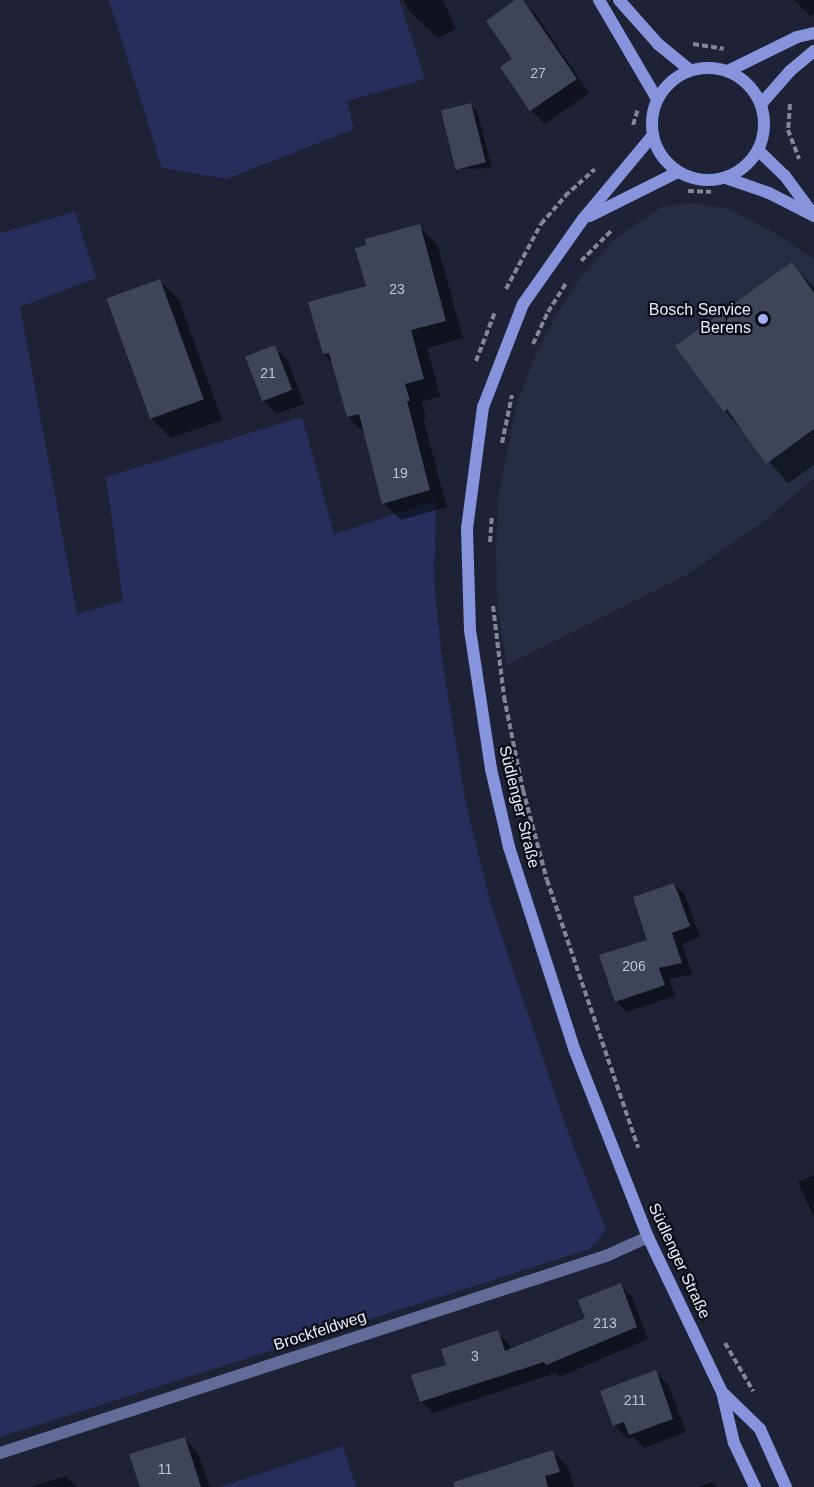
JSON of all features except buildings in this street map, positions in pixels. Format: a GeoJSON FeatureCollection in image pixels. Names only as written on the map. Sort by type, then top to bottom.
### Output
{"type":"FeatureCollection","features":[{"type":"Feature","properties":{"kind":"main road"},"geometry":{"type":"LineString","coordinates":[[598,0],[657,99]]}},
{"type":"Feature","properties":{"kind":"main road"},"geometry":{"type":"LineString","coordinates":[[620,0],[658,44],[690,70]]}},
{"type":"Feature","properties":{"kind":"main road"},"geometry":{"type":"LineString","coordinates":[[728,71],[797,37],[814,33]]}},
{"type":"Feature","properties":{"kind":"main road"},"geometry":{"type":"LineString","coordinates":[[761,104],[790,71],[814,51]]}},
{"type":"Feature","properties":{"kind":"main road"},"geometry":{"type":"LineString","coordinates":[[709,67],[728,71],[748,84],[761,104],[765,127],[758,150],[745,167],[726,178],[710,180],[693,178],[678,172],[662,156],[653,135],[652,120],[657,99],[671,81],[690,70],[709,67]]}},
{"type":"Feature","properties":{"kind":"main road","name":"Südlenger Straße"},"geometry":{"type":"LineString","coordinates":[[653,135],[583,219],[523,304],[483,407],[467,529],[470,620],[491,770],[509,847],[575,1051],[648,1237],[722,1392],[734,1443],[755,1487]]}},
{"type":"Feature","properties":{"kind":"main road"},"geometry":{"type":"LineString","coordinates":[[758,150],[785,176],[814,216]]}},
{"type":"Feature","properties":{"kind":"main road","name":"Südlenger Straße"},"geometry":{"type":"LineString","coordinates":[[583,219],[678,172]]}},
{"type":"Feature","properties":{"kind":"main road"},"geometry":{"type":"LineString","coordinates":[[726,178],[769,193],[814,216]]}},
{"type":"Feature","properties":{"kind":"main road","name":"Südlenger Straße"},"geometry":{"type":"LineString","coordinates":[[722,1392],[760,1429],[786,1487]]}},
{"type":"Feature","properties":{"kind":"street","name":"Brockfeldweg"},"geometry":{"type":"LineString","coordinates":[[0,1453],[594,1259],[648,1237]]}},
{"type":"Feature","properties":{"kind":"path"},"geometry":{"type":"LineString","coordinates":[[688,41],[696,45],[728,50]]}},
{"type":"Feature","properties":{"kind":"path"},"geometry":{"type":"LineString","coordinates":[[785,176],[800,158],[788,130],[789,104],[801,84],[790,71]]}},
{"type":"Feature","properties":{"kind":"path"},"geometry":{"type":"LineString","coordinates":[[503,294],[541,224],[565,195],[600,165]]}},
{"type":"Feature","properties":{"kind":"path"},"geometry":{"type":"LineString","coordinates":[[579,263],[617,224]]}},
{"type":"Feature","properties":{"kind":"path"},"geometry":{"type":"LineString","coordinates":[[529,351],[548,312],[573,273]]}},
{"type":"Feature","properties":{"kind":"path"},"geometry":{"type":"LineString","coordinates":[[473,372],[482,339],[499,303]]}},
{"type":"Feature","properties":{"kind":"path"},"geometry":{"type":"LineString","coordinates":[[501,448],[513,392]]}},
{"type":"Feature","properties":{"kind":"path"},"geometry":{"type":"LineString","coordinates":[[490,546],[492,514]]}},
{"type":"Feature","properties":{"kind":"path"},"geometry":{"type":"LineString","coordinates":[[492,598],[504,697],[523,790],[546,880],[581,986],[621,1092],[640,1156]]}},
{"type":"Feature","properties":{"kind":"path"},"geometry":{"type":"LineString","coordinates":[[718,1333],[754,1393]]}},
{"type":"Feature","properties":{"kind":"shaded area"},"geometry":{"type":"Polygon","coordinates":[[[109,0],[399,0],[425,79],[347,101],[354,129],[227,179],[162,168],[109,0]]]}},
{"type":"Feature","properties":{"kind":"shaded area"},"geometry":{"type":"Polygon","coordinates":[[[692,203],[730,209],[775,233],[814,259],[814,478],[762,523],[688,574],[507,665],[498,610],[496,550],[499,493],[517,403],[535,357],[556,315],[582,275],[617,237],[663,206],[692,203]]]}},
{"type":"Feature","properties":{"kind":"shaded area"},"geometry":{"type":"Polygon","coordinates":[[[75,212],[96,278],[20,307],[77,614],[123,601],[106,477],[302,417],[334,534],[436,501],[434,581],[442,659],[466,805],[491,905],[565,1124],[606,1230],[590,1249],[0,1437],[0,233],[75,212]]]}},
{"type":"Feature","properties":{"kind":"shaded area"},"geometry":{"type":"Polygon","coordinates":[[[343,1446],[356,1487],[220,1487],[343,1446]]]}},
{"type":"Feature","properties":{"kind":"place","name":"Bosch Service Berens"},"geometry":{"type":"Point","coordinates":[763,319]}}]}
